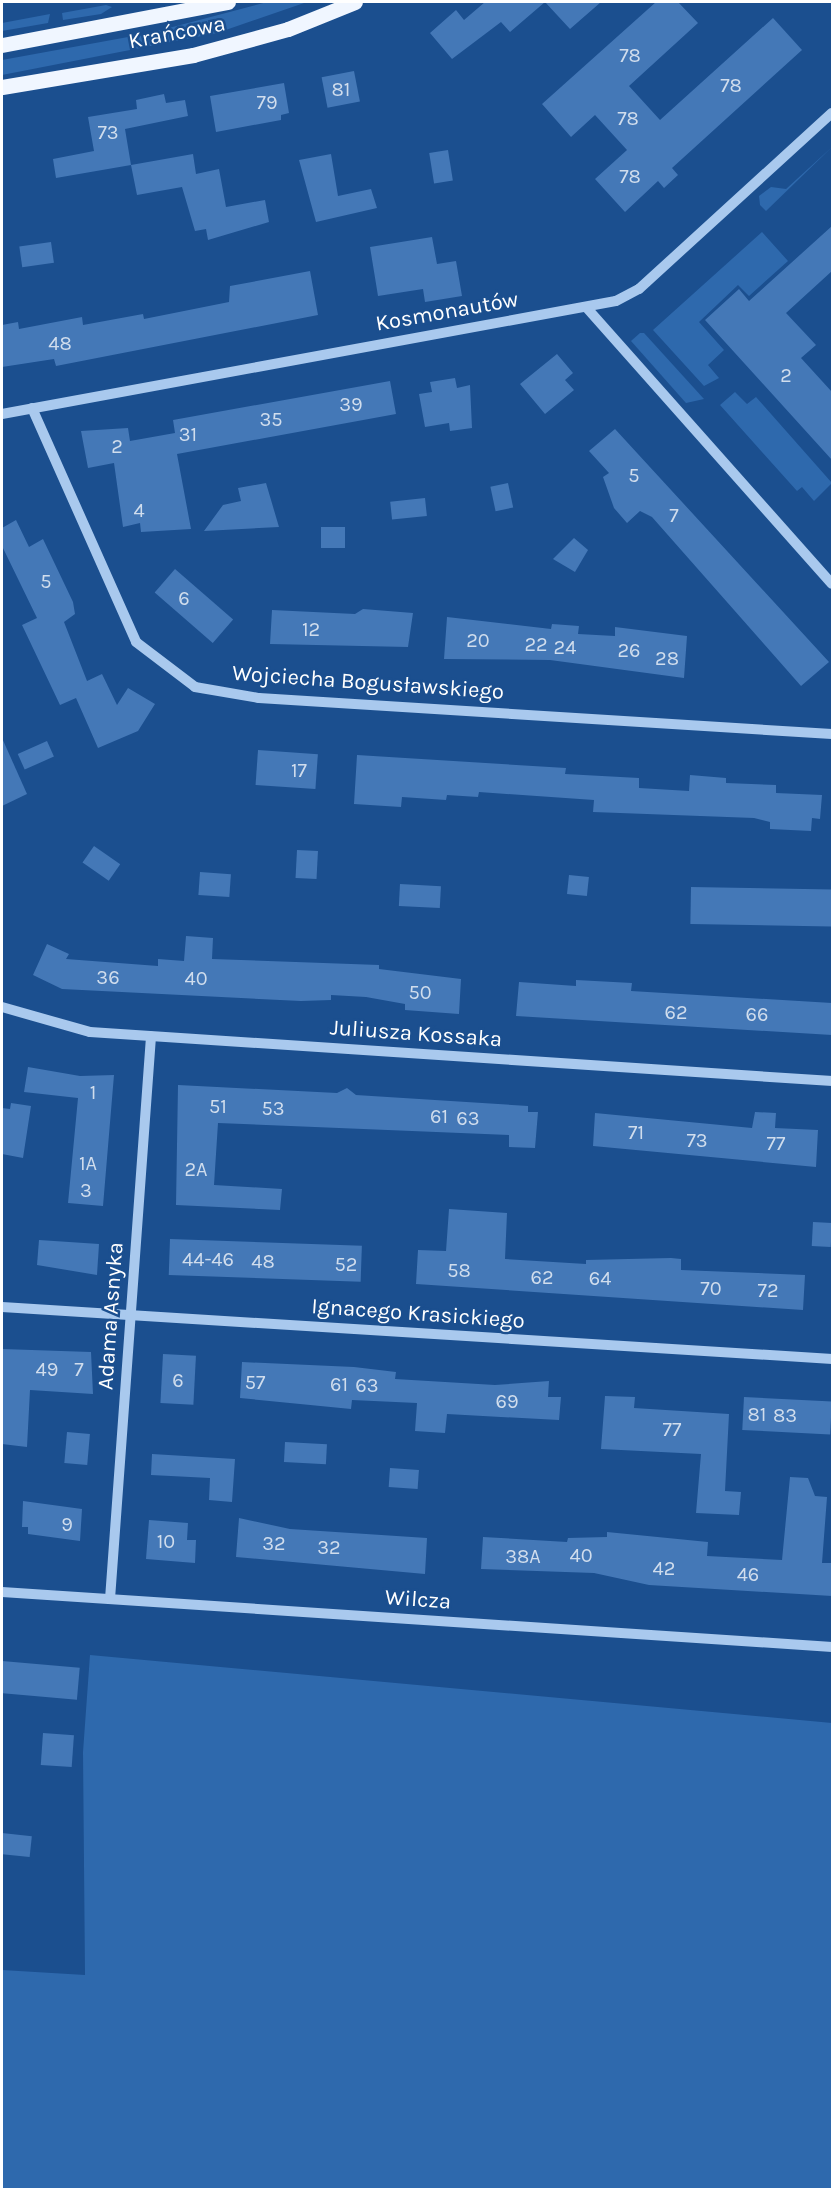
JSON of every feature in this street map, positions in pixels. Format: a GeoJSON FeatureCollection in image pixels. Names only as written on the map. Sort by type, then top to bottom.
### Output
{"type":"FeatureCollection","features":[{"type":"Feature","properties":{"kind":"main road","name":"Krańcowa"},"geometry":{"type":"LineString","coordinates":[[2,45],[228,2]]}},
{"type":"Feature","properties":{"kind":"main road","name":"Krańcowa"},"geometry":{"type":"LineString","coordinates":[[2,87],[193,55],[288,29],[355,2]]}},
{"type":"Feature","properties":{"kind":"street","name":"Kosmonautów"},"geometry":{"type":"LineString","coordinates":[[2,414],[616,301],[639,289],[832,113]]}},
{"type":"Feature","properties":{"kind":"street"},"geometry":{"type":"LineString","coordinates":[[586,307],[832,584]]}},
{"type":"Feature","properties":{"kind":"street","name":"Wojciecha Bogusławskiego"},"geometry":{"type":"LineString","coordinates":[[32,408],[136,642],[195,687],[260,699],[832,734]]}},
{"type":"Feature","properties":{"kind":"street","name":"Juliusza Kossaka"},"geometry":{"type":"LineString","coordinates":[[2,1006],[56,1026],[151,1036],[832,1081]]}},
{"type":"Feature","properties":{"kind":"street","name":"Adama Asnyka"},"geometry":{"type":"LineString","coordinates":[[110,1599],[151,1036]]}},
{"type":"Feature","properties":{"kind":"street","name":"Ignacego Krasickiego"},"geometry":{"type":"LineString","coordinates":[[2,1307],[832,1359]]}},
{"type":"Feature","properties":{"kind":"street","name":"Wilcza"},"geometry":{"type":"LineString","coordinates":[[2,1592],[832,1647]]}},
{"type":"Feature","properties":{"kind":"shaded area"},"geometry":{"type":"Polygon","coordinates":[[[267,2],[307,2],[217,33],[2,75],[2,60],[150,33],[267,2]]]}},
{"type":"Feature","properties":{"kind":"shaded area"},"geometry":{"type":"Polygon","coordinates":[[[106,5],[112,7],[101,14],[63,20],[62,13],[106,5]]]}},
{"type":"Feature","properties":{"kind":"shaded area"},"geometry":{"type":"Polygon","coordinates":[[[50,14],[48,23],[2,31],[2,23],[50,14]]]}},
{"type":"Feature","properties":{"kind":"shaded area"},"geometry":{"type":"Polygon","coordinates":[[[832,147],[766,211],[760,205],[759,196],[771,187],[786,189],[832,147]]]}},
{"type":"Feature","properties":{"kind":"shaded area"},"geometry":{"type":"Polygon","coordinates":[[[762,232],[788,261],[749,296],[738,285],[699,322],[724,350],[708,365],[719,378],[704,386],[653,330],[762,232]]]}},
{"type":"Feature","properties":{"kind":"shaded area"},"geometry":{"type":"Polygon","coordinates":[[[640,333],[644,333],[704,399],[686,403],[631,341],[640,333]]]}},
{"type":"Feature","properties":{"kind":"shaded area"},"geometry":{"type":"Polygon","coordinates":[[[735,392],[747,404],[756,397],[832,483],[814,501],[802,487],[797,491],[720,405],[735,392]]]}},
{"type":"Feature","properties":{"kind":"shaded area"},"geometry":{"type":"Polygon","coordinates":[[[90,1655],[832,1723],[832,2189],[2,2189],[2,1970],[85,1975],[83,1752],[90,1655]]]}},
{"type":"Feature","properties":{"kind":"building"},"geometry":{"type":"Polygon","coordinates":[[[485,2],[545,2],[510,32],[501,22],[452,59],[430,33],[456,10],[464,20],[485,2]]]}},
{"type":"Feature","properties":{"kind":"building"},"geometry":{"type":"Polygon","coordinates":[[[545,2],[601,2],[570,29],[545,2]]]}},
{"type":"Feature","properties":{"kind":"building"},"geometry":{"type":"Polygon","coordinates":[[[656,2],[678,2],[698,23],[629,86],[660,120],[773,18],[802,50],[672,168],[678,175],[664,188],[658,181],[625,212],[595,179],[627,150],[595,115],[571,137],[542,104],[656,2]]]}},
{"type":"Feature","properties":{"kind":"building"},"geometry":{"type":"Polygon","coordinates":[[[354,71],[360,101],[328,108],[322,77],[354,71]]]}},
{"type":"Feature","properties":{"kind":"building"},"geometry":{"type":"Polygon","coordinates":[[[284,83],[289,113],[281,115],[281,120],[216,132],[210,96],[284,83]]]}},
{"type":"Feature","properties":{"kind":"building"},"geometry":{"type":"Polygon","coordinates":[[[164,94],[166,103],[185,100],[188,116],[125,129],[131,165],[56,178],[53,159],[94,151],[88,117],[137,109],[136,100],[164,94]]]}},
{"type":"Feature","properties":{"kind":"building"},"geometry":{"type":"Polygon","coordinates":[[[448,150],[453,181],[434,184],[429,153],[448,150]]]}},
{"type":"Feature","properties":{"kind":"building"},"geometry":{"type":"Polygon","coordinates":[[[193,154],[196,174],[219,169],[226,207],[265,200],[269,222],[208,240],[206,229],[195,231],[182,187],[137,195],[131,165],[193,154]]]}},
{"type":"Feature","properties":{"kind":"building"},"geometry":{"type":"Polygon","coordinates":[[[331,154],[338,196],[371,189],[377,208],[316,222],[299,160],[331,154]]]}},
{"type":"Feature","properties":{"kind":"building"},"geometry":{"type":"Polygon","coordinates":[[[832,226],[832,271],[786,313],[816,345],[801,358],[832,392],[832,460],[705,320],[739,289],[749,301],[832,226]]]}},
{"type":"Feature","properties":{"kind":"building"},"geometry":{"type":"Polygon","coordinates":[[[432,237],[437,264],[456,261],[462,296],[425,302],[423,289],[378,296],[370,247],[432,237]]]}},
{"type":"Feature","properties":{"kind":"building"},"geometry":{"type":"Polygon","coordinates":[[[51,242],[54,263],[22,267],[19,246],[51,242]]]}},
{"type":"Feature","properties":{"kind":"building"},"geometry":{"type":"Polygon","coordinates":[[[310,271],[318,315],[56,366],[54,359],[2,367],[2,325],[18,322],[19,329],[82,317],[83,325],[143,314],[144,319],[229,302],[230,286],[310,271]]]}},
{"type":"Feature","properties":{"kind":"building"},"geometry":{"type":"Polygon","coordinates":[[[557,354],[573,373],[565,380],[574,390],[545,414],[520,384],[557,354]]]}},
{"type":"Feature","properties":{"kind":"building"},"geometry":{"type":"Polygon","coordinates":[[[455,378],[457,388],[470,385],[472,428],[450,431],[449,423],[425,427],[419,394],[432,392],[430,382],[455,378]]]}},
{"type":"Feature","properties":{"kind":"building"},"geometry":{"type":"Polygon","coordinates":[[[390,381],[396,414],[177,454],[191,529],[141,532],[140,523],[123,527],[114,463],[88,468],[81,431],[128,428],[130,441],[175,433],[173,420],[390,381]]]}},
{"type":"Feature","properties":{"kind":"building"},"geometry":{"type":"Polygon","coordinates":[[[615,429],[829,662],[801,686],[652,517],[640,511],[627,523],[614,508],[603,477],[609,473],[589,451],[615,429]]]}},
{"type":"Feature","properties":{"kind":"building"},"geometry":{"type":"Polygon","coordinates":[[[266,483],[279,527],[204,531],[223,505],[241,501],[238,488],[266,483]]]}},
{"type":"Feature","properties":{"kind":"building"},"geometry":{"type":"Polygon","coordinates":[[[508,483],[513,507],[496,511],[490,487],[508,483]]]}},
{"type":"Feature","properties":{"kind":"building"},"geometry":{"type":"Polygon","coordinates":[[[425,498],[427,516],[392,520],[390,502],[425,498]]]}},
{"type":"Feature","properties":{"kind":"building"},"geometry":{"type":"Polygon","coordinates":[[[16,520],[29,547],[43,539],[73,602],[75,614],[64,622],[87,681],[102,674],[117,705],[128,688],[155,704],[138,731],[98,748],[76,698],[60,705],[22,625],[37,618],[2,546],[2,528],[16,520]]]}},
{"type":"Feature","properties":{"kind":"building"},"geometry":{"type":"Polygon","coordinates":[[[321,527],[345,527],[345,548],[321,548],[321,527]]]}},
{"type":"Feature","properties":{"kind":"building"},"geometry":{"type":"Polygon","coordinates":[[[574,538],[588,550],[575,572],[553,559],[574,538]]]}},
{"type":"Feature","properties":{"kind":"building"},"geometry":{"type":"Polygon","coordinates":[[[175,569],[233,620],[213,643],[155,592],[175,569]]]}},
{"type":"Feature","properties":{"kind":"building"},"geometry":{"type":"Polygon","coordinates":[[[363,609],[413,613],[408,647],[270,644],[272,610],[355,614],[363,609]]]}},
{"type":"Feature","properties":{"kind":"building"},"geometry":{"type":"Polygon","coordinates":[[[447,617],[551,629],[552,624],[579,626],[578,634],[615,636],[615,627],[687,636],[684,678],[550,660],[444,659],[447,617]]]}},
{"type":"Feature","properties":{"kind":"building"},"geometry":{"type":"Polygon","coordinates":[[[2,738],[27,794],[2,806],[2,738]]]}},
{"type":"Feature","properties":{"kind":"building"},"geometry":{"type":"Polygon","coordinates":[[[47,741],[54,757],[25,770],[18,754],[47,741]]]}},
{"type":"Feature","properties":{"kind":"building"},"geometry":{"type":"Polygon","coordinates":[[[258,750],[318,754],[315,789],[256,785],[258,750]]]}},
{"type":"Feature","properties":{"kind":"building"},"geometry":{"type":"Polygon","coordinates":[[[357,755],[566,768],[565,774],[639,778],[639,788],[689,791],[690,775],[726,778],[726,783],[776,785],[776,793],[822,795],[820,819],[812,818],[811,831],[770,829],[770,822],[754,818],[593,812],[594,800],[479,792],[478,797],[447,795],[446,800],[402,797],[401,807],[354,804],[357,755]]]}},
{"type":"Feature","properties":{"kind":"building"},"geometry":{"type":"Polygon","coordinates":[[[94,846],[120,864],[109,881],[83,862],[94,846]]]}},
{"type":"Feature","properties":{"kind":"building"},"geometry":{"type":"Polygon","coordinates":[[[297,850],[318,851],[317,879],[296,878],[297,850]]]}},
{"type":"Feature","properties":{"kind":"building"},"geometry":{"type":"Polygon","coordinates":[[[200,872],[231,874],[229,897],[198,895],[200,872]]]}},
{"type":"Feature","properties":{"kind":"building"},"geometry":{"type":"Polygon","coordinates":[[[569,875],[589,877],[587,896],[567,894],[569,875]]]}},
{"type":"Feature","properties":{"kind":"building"},"geometry":{"type":"Polygon","coordinates":[[[400,884],[441,886],[440,908],[399,906],[400,884]]]}},
{"type":"Feature","properties":{"kind":"building"},"geometry":{"type":"Polygon","coordinates":[[[691,887],[832,889],[831,926],[690,924],[691,887]]]}},
{"type":"Feature","properties":{"kind":"building"},"geometry":{"type":"Polygon","coordinates":[[[186,936],[213,938],[212,959],[379,965],[379,969],[461,979],[459,1014],[405,1010],[405,1004],[366,997],[331,995],[331,1000],[301,1001],[62,989],[33,975],[47,944],[69,954],[66,959],[158,966],[158,959],[184,961],[186,936]]]}},
{"type":"Feature","properties":{"kind":"building"},"geometry":{"type":"Polygon","coordinates":[[[576,980],[632,983],[631,991],[832,1003],[832,1035],[516,1016],[519,982],[576,986],[576,980]]]}},
{"type":"Feature","properties":{"kind":"building"},"geometry":{"type":"Polygon","coordinates":[[[28,1067],[80,1076],[114,1075],[103,1206],[68,1203],[78,1098],[24,1092],[28,1067]]]}},
{"type":"Feature","properties":{"kind":"building"},"geometry":{"type":"Polygon","coordinates":[[[178,1085],[337,1093],[347,1088],[356,1095],[528,1106],[528,1112],[538,1112],[535,1148],[509,1147],[509,1135],[218,1123],[214,1185],[282,1189],[280,1210],[176,1205],[178,1085]]]}},
{"type":"Feature","properties":{"kind":"building"},"geometry":{"type":"Polygon","coordinates":[[[11,1103],[31,1106],[23,1158],[2,1154],[2,1108],[10,1109],[11,1103]]]}},
{"type":"Feature","properties":{"kind":"building"},"geometry":{"type":"Polygon","coordinates":[[[755,1112],[776,1113],[775,1128],[818,1130],[816,1167],[593,1146],[595,1113],[752,1128],[755,1112]]]}},
{"type":"Feature","properties":{"kind":"building"},"geometry":{"type":"Polygon","coordinates":[[[449,1209],[507,1213],[505,1259],[586,1264],[586,1260],[671,1258],[681,1259],[681,1270],[805,1275],[803,1310],[416,1284],[418,1250],[446,1251],[449,1209]]]}},
{"type":"Feature","properties":{"kind":"building"},"geometry":{"type":"Polygon","coordinates":[[[813,1222],[832,1223],[831,1247],[812,1246],[813,1222]]]}},
{"type":"Feature","properties":{"kind":"building"},"geometry":{"type":"Polygon","coordinates":[[[170,1239],[362,1246],[361,1282],[169,1275],[170,1239]]]}},
{"type":"Feature","properties":{"kind":"building"},"geometry":{"type":"Polygon","coordinates":[[[39,1240],[99,1244],[97,1275],[37,1265],[39,1240]]]}},
{"type":"Feature","properties":{"kind":"building"},"geometry":{"type":"Polygon","coordinates":[[[2,1349],[91,1352],[93,1394],[30,1390],[27,1447],[2,1444],[2,1349]]]}},
{"type":"Feature","properties":{"kind":"building"},"geometry":{"type":"Polygon","coordinates":[[[163,1354],[196,1356],[193,1405],[160,1403],[163,1354]]]}},
{"type":"Feature","properties":{"kind":"building"},"geometry":{"type":"Polygon","coordinates":[[[242,1362],[354,1367],[396,1372],[395,1379],[495,1385],[549,1381],[548,1397],[561,1397],[559,1420],[447,1414],[445,1433],[415,1431],[417,1403],[352,1400],[351,1409],[240,1398],[242,1362]]]}},
{"type":"Feature","properties":{"kind":"building"},"geometry":{"type":"Polygon","coordinates":[[[605,1396],[635,1397],[634,1408],[729,1414],[725,1491],[741,1492],[739,1515],[696,1513],[701,1454],[601,1449],[605,1396]]]}},
{"type":"Feature","properties":{"kind":"building"},"geometry":{"type":"Polygon","coordinates":[[[744,1397],[832,1402],[830,1435],[742,1430],[744,1397]]]}},
{"type":"Feature","properties":{"kind":"building"},"geometry":{"type":"Polygon","coordinates":[[[67,1432],[90,1434],[87,1465],[64,1463],[67,1432]]]}},
{"type":"Feature","properties":{"kind":"building"},"geometry":{"type":"Polygon","coordinates":[[[285,1442],[327,1444],[326,1464],[284,1462],[285,1442]]]}},
{"type":"Feature","properties":{"kind":"building"},"geometry":{"type":"Polygon","coordinates":[[[152,1454],[235,1459],[232,1502],[209,1500],[210,1478],[151,1475],[152,1454]]]}},
{"type":"Feature","properties":{"kind":"building"},"geometry":{"type":"Polygon","coordinates":[[[390,1468],[419,1470],[418,1489],[389,1487],[390,1468]]]}},
{"type":"Feature","properties":{"kind":"building"},"geometry":{"type":"Polygon","coordinates":[[[790,1477],[808,1478],[815,1496],[827,1497],[822,1563],[832,1563],[832,1596],[649,1585],[594,1573],[481,1569],[483,1537],[567,1542],[568,1538],[607,1537],[607,1532],[708,1542],[707,1556],[782,1560],[790,1477]]]}},
{"type":"Feature","properties":{"kind":"building"},"geometry":{"type":"Polygon","coordinates":[[[23,1501],[82,1509],[80,1541],[28,1534],[28,1527],[22,1527],[23,1501]]]}},
{"type":"Feature","properties":{"kind":"building"},"geometry":{"type":"Polygon","coordinates":[[[239,1518],[290,1529],[427,1538],[425,1574],[236,1557],[239,1518]]]}},
{"type":"Feature","properties":{"kind":"building"},"geometry":{"type":"Polygon","coordinates":[[[149,1520],[188,1523],[187,1540],[196,1540],[195,1563],[146,1559],[149,1520]]]}},
{"type":"Feature","properties":{"kind":"building"},"geometry":{"type":"Polygon","coordinates":[[[2,1661],[80,1668],[77,1700],[2,1693],[2,1661]]]}},
{"type":"Feature","properties":{"kind":"building"},"geometry":{"type":"Polygon","coordinates":[[[43,1733],[74,1735],[72,1767],[41,1765],[43,1733]]]}},
{"type":"Feature","properties":{"kind":"building"},"geometry":{"type":"Polygon","coordinates":[[[2,1833],[32,1836],[30,1857],[2,1854],[2,1833]]]}}]}
